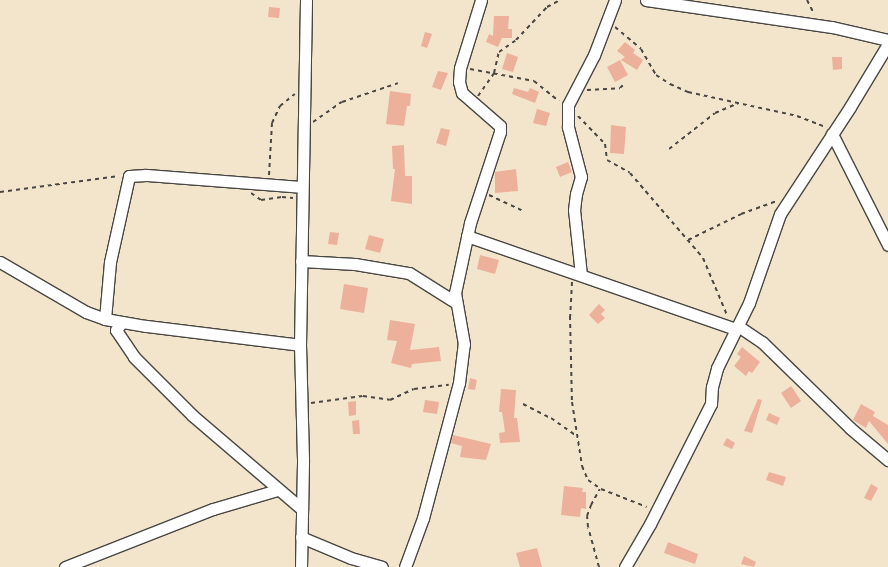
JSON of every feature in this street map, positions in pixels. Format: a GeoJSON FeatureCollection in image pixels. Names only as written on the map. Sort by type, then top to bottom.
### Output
{"type":"FeatureCollection","features":[{"type":"Feature","properties":{"kind":"street"},"geometry":{"type":"LineString","coordinates":[[301,567],[302,404],[300,345],[302,128],[306,0]]}},
{"type":"Feature","properties":{"kind":"street"},"geometry":{"type":"LineString","coordinates":[[404,567],[422,518],[459,382],[464,344],[456,302],[458,274],[480,190],[500,132],[500,126],[472,104],[462,93],[459,82],[460,68],[481,0]]}},
{"type":"Feature","properties":{"kind":"street"},"geometry":{"type":"LineString","coordinates":[[577,273],[574,210],[581,177],[568,127],[567,106],[594,55],[615,0]]}},
{"type":"Feature","properties":{"kind":"street"},"geometry":{"type":"LineString","coordinates":[[625,567],[711,404],[714,378],[734,326],[749,303],[780,214],[888,42],[820,25],[646,0]]}},
{"type":"Feature","properties":{"kind":"street"},"geometry":{"type":"LineString","coordinates":[[833,132],[888,245]]}},
{"type":"Feature","properties":{"kind":"street"},"geometry":{"type":"LineString","coordinates":[[105,319],[110,262],[129,176],[146,175],[302,187]]}},
{"type":"Feature","properties":{"kind":"street"},"geometry":{"type":"LineString","coordinates":[[467,236],[653,301],[734,326],[762,342],[850,428],[888,460]]}},
{"type":"Feature","properties":{"kind":"street"},"geometry":{"type":"LineString","coordinates":[[301,261],[355,264],[409,273],[456,302]]}},
{"type":"Feature","properties":{"kind":"street"},"geometry":{"type":"LineString","coordinates":[[0,262],[78,308],[105,319],[300,345]]}},
{"type":"Feature","properties":{"kind":"street"},"geometry":{"type":"LineString","coordinates":[[122,322],[116,330],[134,357],[193,416],[277,490],[302,509]]}},
{"type":"Feature","properties":{"kind":"street"},"geometry":{"type":"LineString","coordinates":[[65,567],[213,509],[277,490]]}},
{"type":"Feature","properties":{"kind":"street"},"geometry":{"type":"LineString","coordinates":[[301,537],[351,558],[382,567]]}},
{"type":"Feature","properties":{"kind":"path"},"geometry":{"type":"LineString","coordinates":[[472,104],[494,73],[499,52],[516,40],[547,7],[560,0]]}},
{"type":"Feature","properties":{"kind":"path"},"geometry":{"type":"LineString","coordinates":[[807,0],[820,25]]}},
{"type":"Feature","properties":{"kind":"path"},"geometry":{"type":"LineString","coordinates":[[606,20],[633,40],[656,75],[670,84],[688,92],[797,116],[833,132]]}},
{"type":"Feature","properties":{"kind":"path"},"geometry":{"type":"LineString","coordinates":[[460,68],[534,81],[567,106],[605,144],[607,160],[630,173],[650,199],[688,240],[707,266],[734,326]]}},
{"type":"Feature","properties":{"kind":"path"},"geometry":{"type":"LineString","coordinates":[[575,92],[620,88],[626,82]]}},
{"type":"Feature","properties":{"kind":"path"},"geometry":{"type":"LineString","coordinates":[[302,128],[342,102],[398,83]]}},
{"type":"Feature","properties":{"kind":"path"},"geometry":{"type":"LineString","coordinates":[[270,184],[268,165],[272,123],[280,106],[304,90]]}},
{"type":"Feature","properties":{"kind":"path"},"geometry":{"type":"LineString","coordinates":[[669,149],[715,113],[738,103]]}},
{"type":"Feature","properties":{"kind":"path"},"geometry":{"type":"LineString","coordinates":[[0,192],[102,177],[129,176]]}},
{"type":"Feature","properties":{"kind":"path"},"geometry":{"type":"LineString","coordinates":[[480,190],[523,210]]}},
{"type":"Feature","properties":{"kind":"path"},"geometry":{"type":"LineString","coordinates":[[688,240],[741,214],[792,197]]}},
{"type":"Feature","properties":{"kind":"path"},"geometry":{"type":"LineString","coordinates":[[577,273],[570,316],[572,402],[582,466],[588,480],[601,489],[656,511]]}},
{"type":"Feature","properties":{"kind":"path"},"geometry":{"type":"LineString","coordinates":[[302,404],[363,396],[390,400],[414,390],[438,388],[459,382]]}},
{"type":"Feature","properties":{"kind":"path"},"geometry":{"type":"LineString","coordinates":[[524,404],[551,418],[578,436]]}},
{"type":"Feature","properties":{"kind":"path"},"geometry":{"type":"LineString","coordinates":[[599,567],[587,516],[590,504],[601,489]]}},
{"type":"Feature","properties":{"kind":"building"},"geometry":{"type":"Polygon","coordinates":[[[269,7],[280,8],[279,18],[268,17],[269,7]]]}},
{"type":"Feature","properties":{"kind":"building"},"geometry":{"type":"Polygon","coordinates":[[[494,16],[509,16],[508,29],[512,29],[512,38],[502,38],[498,47],[486,42],[489,34],[493,36],[494,16]]]}},
{"type":"Feature","properties":{"kind":"building"},"geometry":{"type":"Polygon","coordinates":[[[425,32],[432,34],[427,48],[421,46],[425,32]]]}},
{"type":"Feature","properties":{"kind":"building"},"geometry":{"type":"Polygon","coordinates":[[[625,42],[635,50],[633,53],[643,60],[637,70],[621,60],[625,57],[617,51],[625,42]]]}},
{"type":"Feature","properties":{"kind":"building"},"geometry":{"type":"Polygon","coordinates":[[[507,53],[518,57],[513,72],[502,69],[507,53]]]}},
{"type":"Feature","properties":{"kind":"building"},"geometry":{"type":"Polygon","coordinates":[[[832,57],[842,57],[842,69],[833,70],[832,57]]]}},
{"type":"Feature","properties":{"kind":"building"},"geometry":{"type":"Polygon","coordinates":[[[620,60],[628,75],[615,82],[607,67],[620,60]]]}},
{"type":"Feature","properties":{"kind":"building"},"geometry":{"type":"Polygon","coordinates":[[[438,71],[448,73],[441,90],[432,87],[438,71]]]}},
{"type":"Feature","properties":{"kind":"building"},"geometry":{"type":"Polygon","coordinates":[[[514,88],[528,92],[530,88],[539,92],[535,103],[512,94],[514,88]]]}},
{"type":"Feature","properties":{"kind":"building"},"geometry":{"type":"Polygon","coordinates":[[[390,91],[411,94],[410,106],[407,106],[404,126],[386,124],[390,91]]]}},
{"type":"Feature","properties":{"kind":"building"},"geometry":{"type":"Polygon","coordinates":[[[537,109],[550,113],[546,126],[533,123],[537,109]]]}},
{"type":"Feature","properties":{"kind":"building"},"geometry":{"type":"Polygon","coordinates":[[[611,125],[626,127],[624,154],[610,153],[611,125]]]}},
{"type":"Feature","properties":{"kind":"building"},"geometry":{"type":"Polygon","coordinates":[[[441,128],[450,130],[446,146],[436,143],[441,128]]]}},
{"type":"Feature","properties":{"kind":"building"},"geometry":{"type":"Polygon","coordinates":[[[404,145],[405,176],[412,176],[412,204],[391,201],[395,169],[393,169],[392,146],[404,145]]]}},
{"type":"Feature","properties":{"kind":"building"},"geometry":{"type":"Polygon","coordinates":[[[568,162],[572,172],[560,177],[556,167],[568,162]]]}},
{"type":"Feature","properties":{"kind":"building"},"geometry":{"type":"Polygon","coordinates":[[[516,169],[518,191],[495,193],[495,172],[516,169]]]}},
{"type":"Feature","properties":{"kind":"building"},"geometry":{"type":"Polygon","coordinates":[[[330,232],[339,233],[337,245],[328,244],[330,232]]]}},
{"type":"Feature","properties":{"kind":"building"},"geometry":{"type":"Polygon","coordinates":[[[369,235],[384,239],[380,253],[365,249],[369,235]]]}},
{"type":"Feature","properties":{"kind":"building"},"geometry":{"type":"Polygon","coordinates":[[[480,255],[499,260],[495,274],[477,269],[480,255]]]}},
{"type":"Feature","properties":{"kind":"building"},"geometry":{"type":"Polygon","coordinates":[[[344,284],[368,288],[364,313],[340,309],[344,284]]]}},
{"type":"Feature","properties":{"kind":"building"},"geometry":{"type":"Polygon","coordinates":[[[599,304],[605,310],[601,314],[605,318],[598,324],[589,315],[599,304]]]}},
{"type":"Feature","properties":{"kind":"building"},"geometry":{"type":"Polygon","coordinates":[[[390,320],[415,324],[410,350],[439,347],[441,361],[412,364],[411,368],[391,363],[397,341],[387,340],[390,320]]]}},
{"type":"Feature","properties":{"kind":"building"},"geometry":{"type":"Polygon","coordinates":[[[742,347],[760,362],[752,373],[749,371],[746,376],[734,366],[741,357],[737,354],[742,347]]]}},
{"type":"Feature","properties":{"kind":"building"},"geometry":{"type":"Polygon","coordinates":[[[470,378],[477,380],[475,390],[468,389],[470,378]]]}},
{"type":"Feature","properties":{"kind":"building"},"geometry":{"type":"Polygon","coordinates":[[[791,386],[801,401],[791,408],[781,393],[791,386]]]}},
{"type":"Feature","properties":{"kind":"building"},"geometry":{"type":"Polygon","coordinates":[[[501,389],[516,390],[514,418],[517,418],[520,442],[500,443],[499,433],[505,432],[502,412],[499,412],[501,389]]]}},
{"type":"Feature","properties":{"kind":"building"},"geometry":{"type":"Polygon","coordinates":[[[758,399],[762,400],[752,433],[744,431],[758,399]]]}},
{"type":"Feature","properties":{"kind":"building"},"geometry":{"type":"Polygon","coordinates":[[[425,400],[439,402],[437,414],[423,412],[425,400]]]}},
{"type":"Feature","properties":{"kind":"building"},"geometry":{"type":"Polygon","coordinates":[[[356,401],[356,415],[349,416],[348,402],[356,401]]]}},
{"type":"Feature","properties":{"kind":"building"},"geometry":{"type":"Polygon","coordinates":[[[861,404],[875,412],[873,416],[888,425],[888,444],[869,421],[866,428],[853,420],[861,404]]]}},
{"type":"Feature","properties":{"kind":"building"},"geometry":{"type":"Polygon","coordinates":[[[769,413],[780,418],[777,425],[766,420],[769,413]]]}},
{"type":"Feature","properties":{"kind":"building"},"geometry":{"type":"Polygon","coordinates":[[[359,420],[360,434],[353,434],[352,421],[359,420]]]}},
{"type":"Feature","properties":{"kind":"building"},"geometry":{"type":"Polygon","coordinates":[[[453,435],[491,444],[486,460],[460,457],[462,446],[451,443],[453,435]]]}},
{"type":"Feature","properties":{"kind":"building"},"geometry":{"type":"Polygon","coordinates":[[[727,438],[735,443],[732,449],[723,445],[727,438]]]}},
{"type":"Feature","properties":{"kind":"building"},"geometry":{"type":"Polygon","coordinates":[[[769,472],[786,477],[783,486],[766,480],[769,472]]]}},
{"type":"Feature","properties":{"kind":"building"},"geometry":{"type":"Polygon","coordinates":[[[871,484],[878,488],[871,501],[864,498],[871,484]]]}},
{"type":"Feature","properties":{"kind":"building"},"geometry":{"type":"Polygon","coordinates":[[[564,486],[583,488],[582,492],[586,492],[586,509],[581,508],[580,517],[561,515],[564,486]]]}},
{"type":"Feature","properties":{"kind":"building"},"geometry":{"type":"Polygon","coordinates":[[[668,542],[698,554],[695,564],[664,553],[668,542]]]}},
{"type":"Feature","properties":{"kind":"building"},"geometry":{"type":"Polygon","coordinates":[[[537,548],[542,567],[520,567],[516,553],[537,548]]]}},
{"type":"Feature","properties":{"kind":"building"},"geometry":{"type":"Polygon","coordinates":[[[744,556],[756,562],[754,567],[741,564],[744,556]]]}}]}
